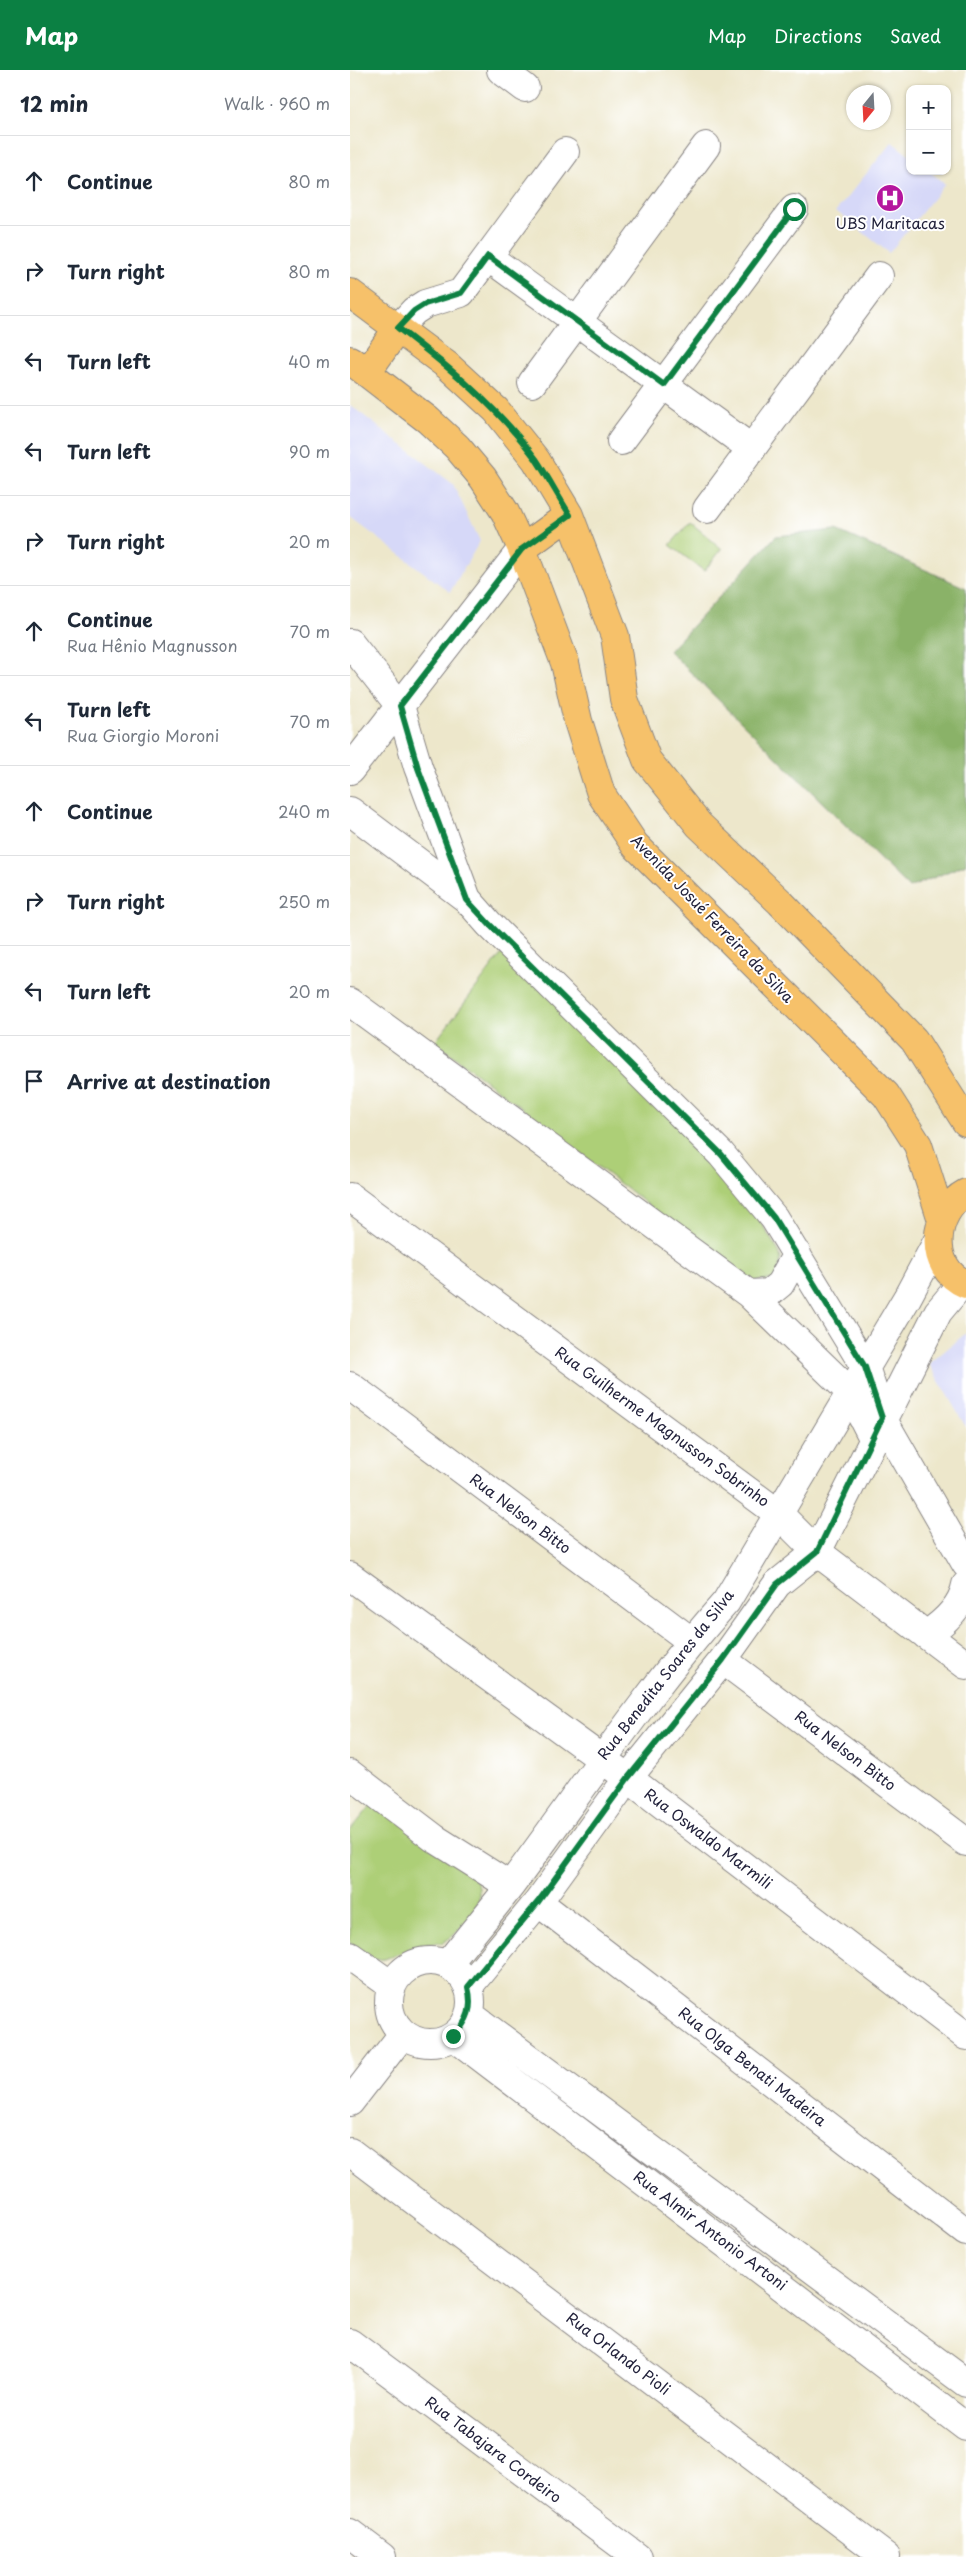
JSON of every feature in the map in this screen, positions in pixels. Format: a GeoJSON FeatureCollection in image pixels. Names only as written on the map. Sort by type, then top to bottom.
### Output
{"type":"FeatureCollection","features":[{"type":"Feature","properties":{"kind":"main road"},"geometry":{"type":"LineString","coordinates":[[350,293],[448,366],[496,410],[536,460],[570,515],[615,636],[624,699],[647,760],[699,825],[780,902],[914,1040],[966,1122]]}},
{"type":"Feature","properties":{"kind":"main road"},"geometry":{"type":"LineString","coordinates":[[359,366],[398,328]]}},
{"type":"Feature","properties":{"kind":"main road","name":"Avenida Josué Ferreira da Silva"},"geometry":{"type":"LineString","coordinates":[[359,366],[457,447],[483,478],[522,549],[565,663],[578,721],[601,794],[635,845],[886,1095],[918,1145],[940,1230],[941,1256],[949,1271],[964,1283]]}},
{"type":"Feature","properties":{"kind":"main road"},"geometry":{"type":"LineString","coordinates":[[522,549],[570,515]]}},
{"type":"Feature","properties":{"kind":"main road"},"geometry":{"type":"LineString","coordinates":[[940,1230],[948,1208],[966,1193]]}},
{"type":"Feature","properties":{"kind":"street"},"geometry":{"type":"LineString","coordinates":[[501,70],[525,88]]}},
{"type":"Feature","properties":{"kind":"street"},"geometry":{"type":"LineString","coordinates":[[532,382],[706,146]]}},
{"type":"Feature","properties":{"kind":"street"},"geometry":{"type":"LineString","coordinates":[[398,328],[414,311],[425,304],[461,293],[565,152]]}},
{"type":"Feature","properties":{"kind":"street"},"geometry":{"type":"LineString","coordinates":[[621,440],[794,209]]}},
{"type":"Feature","properties":{"kind":"street"},"geometry":{"type":"LineString","coordinates":[[488,256],[752,449]]}},
{"type":"Feature","properties":{"kind":"street"},"geometry":{"type":"LineString","coordinates":[[707,509],[879,276]]}},
{"type":"Feature","properties":{"kind":"street"},"geometry":{"type":"LineString","coordinates":[[350,770],[522,549]]}},
{"type":"Feature","properties":{"kind":"street"},"geometry":{"type":"LineString","coordinates":[[350,643],[400,706],[418,768],[467,900]]}},
{"type":"Feature","properties":{"kind":"street"},"geometry":{"type":"LineString","coordinates":[[350,811],[467,900],[721,1154],[774,1218],[865,1367],[878,1428]]}},
{"type":"Feature","properties":{"kind":"street"},"geometry":{"type":"LineString","coordinates":[[350,1002],[749,1294],[849,1391],[878,1428],[966,1564]]}},
{"type":"Feature","properties":{"kind":"street","name":"Rua Guilherme Magnusson Sobrinho"},"geometry":{"type":"LineString","coordinates":[[350,1197],[779,1514],[817,1552],[966,1665]]}},
{"type":"Feature","properties":{"kind":"street","name":"Rua Benedita Soares da Silva"},"geometry":{"type":"LineString","coordinates":[[447,1965],[510,1886],[601,1760],[691,1641],[726,1602],[849,1391],[907,1298],[940,1230]]}},
{"type":"Feature","properties":{"kind":"street"},"geometry":{"type":"LineString","coordinates":[[749,1294],[769,1293],[780,1284],[797,1254]]}},
{"type":"Feature","properties":{"kind":"street"},"geometry":{"type":"LineString","coordinates":[[468,1987],[538,1902],[628,1778],[723,1660],[777,1584],[817,1552],[938,1312],[964,1283]]}},
{"type":"Feature","properties":{"kind":"street","name":"Rua Nelson Bitto"},"geometry":{"type":"LineString","coordinates":[[350,1386],[691,1641]]}},
{"type":"Feature","properties":{"kind":"street","name":"Rua Oswaldo Marmili"},"geometry":{"type":"LineString","coordinates":[[350,1576],[628,1778],[966,2036]]}},
{"type":"Feature","properties":{"kind":"street"},"geometry":{"type":"LineString","coordinates":[[926,1635],[945,1622],[958,1605],[966,1585]]}},
{"type":"Feature","properties":{"kind":"street","name":"Rua Nelson Bitto"},"geometry":{"type":"LineString","coordinates":[[723,1660],[966,1842]]}},
{"type":"Feature","properties":{"kind":"street"},"geometry":{"type":"LineString","coordinates":[[350,1774],[434,1838],[510,1886]]}},
{"type":"Feature","properties":{"kind":"street","name":"Rua Olga Benati Madeira"},"geometry":{"type":"LineString","coordinates":[[538,1902],[966,2232]]}},
{"type":"Feature","properties":{"kind":"street"},"geometry":{"type":"LineString","coordinates":[[350,1956],[392,1986]]}},
{"type":"Feature","properties":{"kind":"street"},"geometry":{"type":"LineString","coordinates":[[423,1961],[437,1961],[447,1965],[461,1975],[468,1987],[471,2000],[469,2014],[463,2026],[453,2036],[441,2041],[428,2043],[415,2040],[403,2034],[389,2012],[388,1998],[398,1974],[409,1966],[423,1961]]}},
{"type":"Feature","properties":{"kind":"street","name":"Rua Almir Antonio Artoni"},"geometry":{"type":"LineString","coordinates":[[469,2014],[966,2383]]}},
{"type":"Feature","properties":{"kind":"street"},"geometry":{"type":"LineString","coordinates":[[350,2102],[403,2034]]}},
{"type":"Feature","properties":{"kind":"street","name":"Rua Almir Antonio Artoni"},"geometry":{"type":"LineString","coordinates":[[453,2036],[966,2427]]}},
{"type":"Feature","properties":{"kind":"street","name":"Rua Orlando Pioli"},"geometry":{"type":"LineString","coordinates":[[350,2152],[886,2557]]}},
{"type":"Feature","properties":{"kind":"street","name":"Rua Tabajara Cordeiro"},"geometry":{"type":"LineString","coordinates":[[350,2343],[637,2557]]}},
{"type":"Feature","properties":{"kind":"street"},"geometry":{"type":"LineString","coordinates":[[350,2533],[382,2557]]}},
{"type":"Feature","properties":{"kind":"shaded area","name":"UBS Maritacas"},"geometry":{"type":"Polygon","coordinates":[[[892,142],[906,153],[906,175],[934,175],[945,184],[889,253],[836,211],[892,142]]]}},
{"type":"Feature","properties":{"kind":"shaded area"},"geometry":{"type":"Polygon","coordinates":[[[350,405],[453,484],[480,541],[450,592],[350,517],[350,405]]]}},
{"type":"Feature","properties":{"kind":"shaded area"},"geometry":{"type":"Polygon","coordinates":[[[966,1333],[966,1427],[929,1364],[966,1333]]]}},
{"type":"Feature","properties":{"kind":"green space"},"geometry":{"type":"Polygon","coordinates":[[[690,522],[722,549],[704,571],[670,545],[690,522]]]}},
{"type":"Feature","properties":{"kind":"green space"},"geometry":{"type":"Polygon","coordinates":[[[836,530],[966,588],[966,864],[909,888],[669,651],[776,536],[836,530]]]}},
{"type":"Feature","properties":{"kind":"green space"},"geometry":{"type":"Polygon","coordinates":[[[503,952],[727,1168],[779,1252],[781,1259],[776,1279],[749,1282],[435,1042],[503,952]]]}},
{"type":"Feature","properties":{"kind":"green space"},"geometry":{"type":"Polygon","coordinates":[[[374,1802],[475,1876],[479,1887],[479,1900],[473,1914],[453,1936],[442,1943],[423,1944],[385,1959],[374,1960],[350,1943],[350,1831],[374,1802]]]}},
{"type":"Feature","properties":{"kind":"place","name":"UBS Maritacas"},"geometry":{"type":"Point","coordinates":[890,198]}},
{"type":"Feature","properties":{"kind":"route"},"geometry":{"type":"LineString","coordinates":[[453,2036],[463,2026],[469,2014],[471,2000],[468,1987],[538,1902],[628,1778],[723,1660],[777,1584],[817,1552],[882,1418],[865,1367],[774,1218],[721,1154],[467,900],[418,768],[400,706],[522,549],[570,515],[536,460],[496,410],[448,366],[398,328],[414,311],[425,304],[461,293],[488,256],[664,385],[794,209]]}}]}
